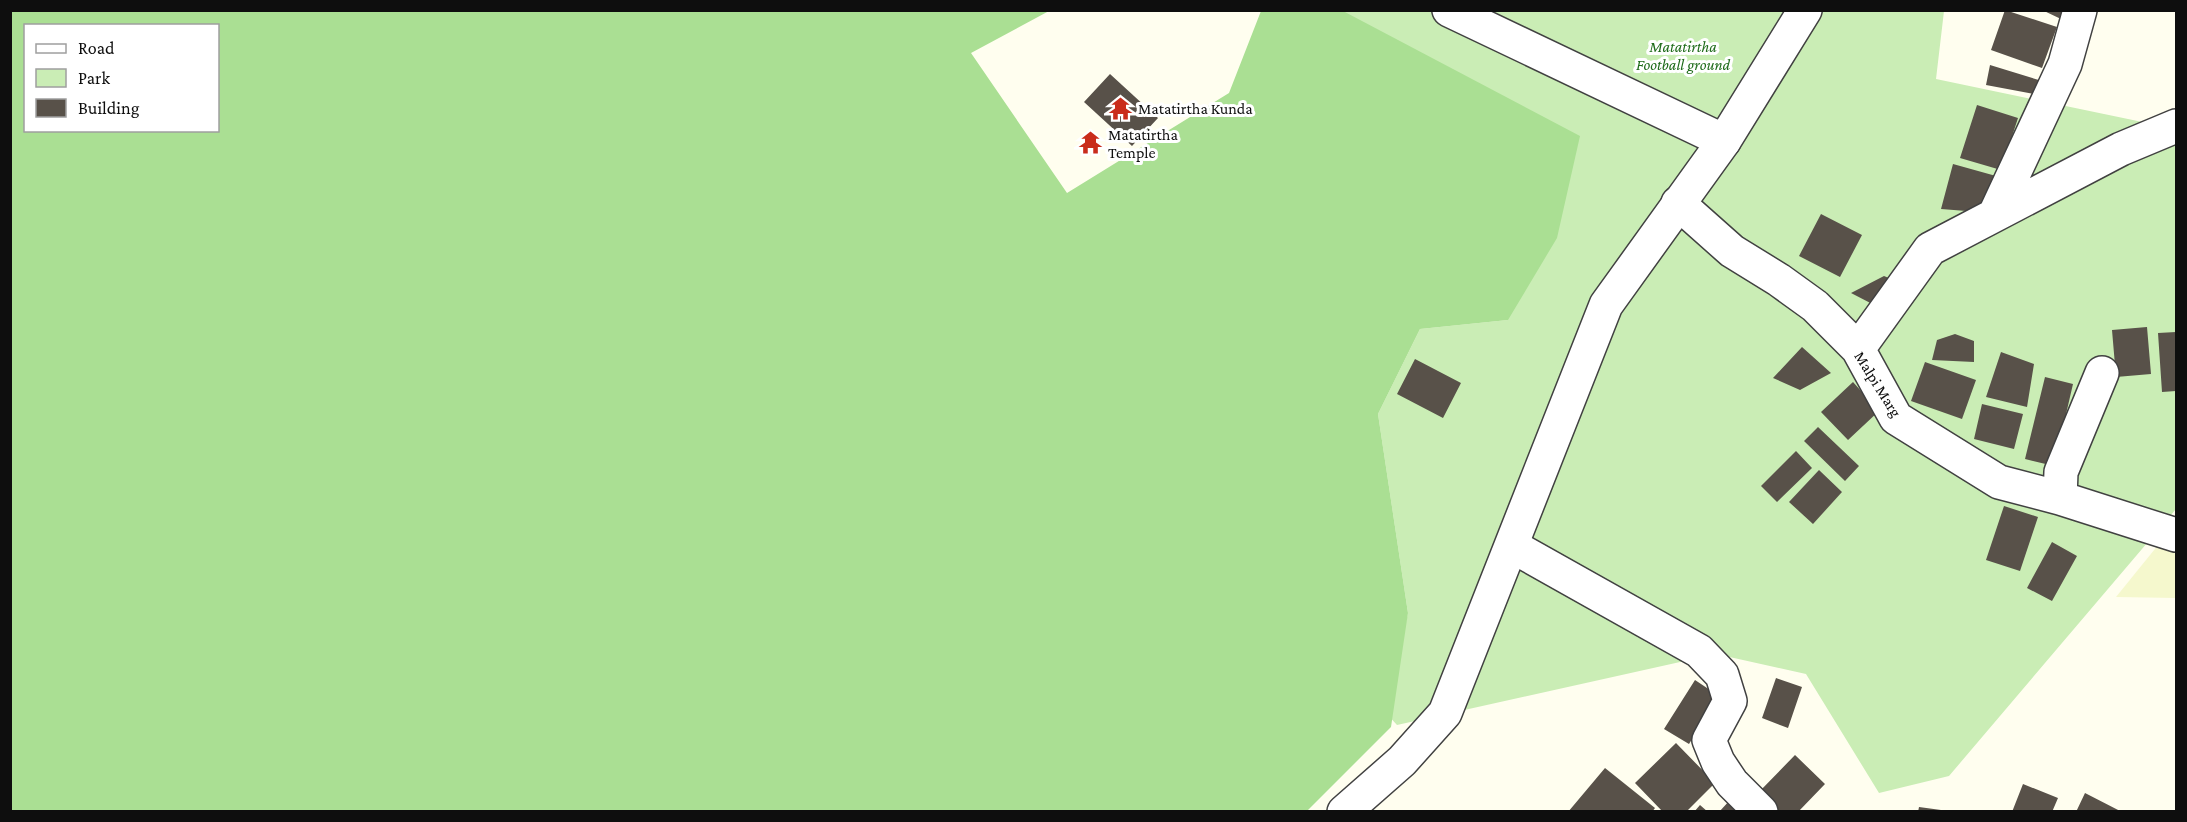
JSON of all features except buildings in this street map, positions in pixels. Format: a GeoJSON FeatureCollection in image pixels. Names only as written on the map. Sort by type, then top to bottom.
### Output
{"type":"FeatureCollection","features":[{"type":"Feature","properties":{"kind":"street"},"geometry":{"type":"LineString","coordinates":[[1449,10],[1724,141]]}},
{"type":"Feature","properties":{"kind":"street"},"geometry":{"type":"LineString","coordinates":[[1344,812],[1402,761],[1445,712],[1606,305],[1724,141],[1805,10]]}},
{"type":"Feature","properties":{"kind":"street"},"geometry":{"type":"LineString","coordinates":[[1995,214],[2065,64],[2080,10]]}},
{"type":"Feature","properties":{"kind":"street"},"geometry":{"type":"LineString","coordinates":[[1858,349],[1930,249],[2121,149],[2176,126]]}},
{"type":"Feature","properties":{"kind":"street","name":"Malpi Marg"},"geometry":{"type":"LineString","coordinates":[[1678,203],[1732,251],[1815,306],[1858,349],[1896,418],[1999,482],[2060,498],[2176,536]]}},
{"type":"Feature","properties":{"kind":"street"},"geometry":{"type":"LineString","coordinates":[[2060,498],[2061,472],[2102,373]]}},
{"type":"Feature","properties":{"kind":"street"},"geometry":{"type":"LineString","coordinates":[[1512,546],[1699,651],[1722,675],[1730,701],[1709,740],[1718,762],[1732,783],[1761,812]]}},
{"type":"Feature","properties":{"kind":"green space"},"geometry":{"type":"Polygon","coordinates":[[[10,11],[1049,11],[971,53],[1067,193],[1229,93],[1261,11],[1343,11],[1580,136],[1557,238],[1508,320],[1420,329],[1378,414],[1408,613],[1391,727],[1307,811],[11,811],[10,11]]]}},
{"type":"Feature","properties":{"kind":"green space","name":"Matatirtha Football ground"},"geometry":{"type":"Polygon","coordinates":[[[1343,11],[1944,11],[1936,79],[2176,129],[2176,509],[1949,776],[1879,793],[1806,674],[1716,654],[1397,725],[1386,713],[1408,613],[1378,414],[1420,329],[1508,320],[1343,11]]]}},
{"type":"Feature","properties":{"kind":"green space"},"geometry":{"type":"Polygon","coordinates":[[[2176,523],[2176,598],[2116,597],[2176,523]]]}},
{"type":"Feature","properties":{"kind":"place","name":"Matatirtha Kunda"},"geometry":{"type":"Point","coordinates":[1120,108]}},
{"type":"Feature","properties":{"kind":"place","name":"Matatirtha Temple"},"geometry":{"type":"Point","coordinates":[1090,143]}}]}
